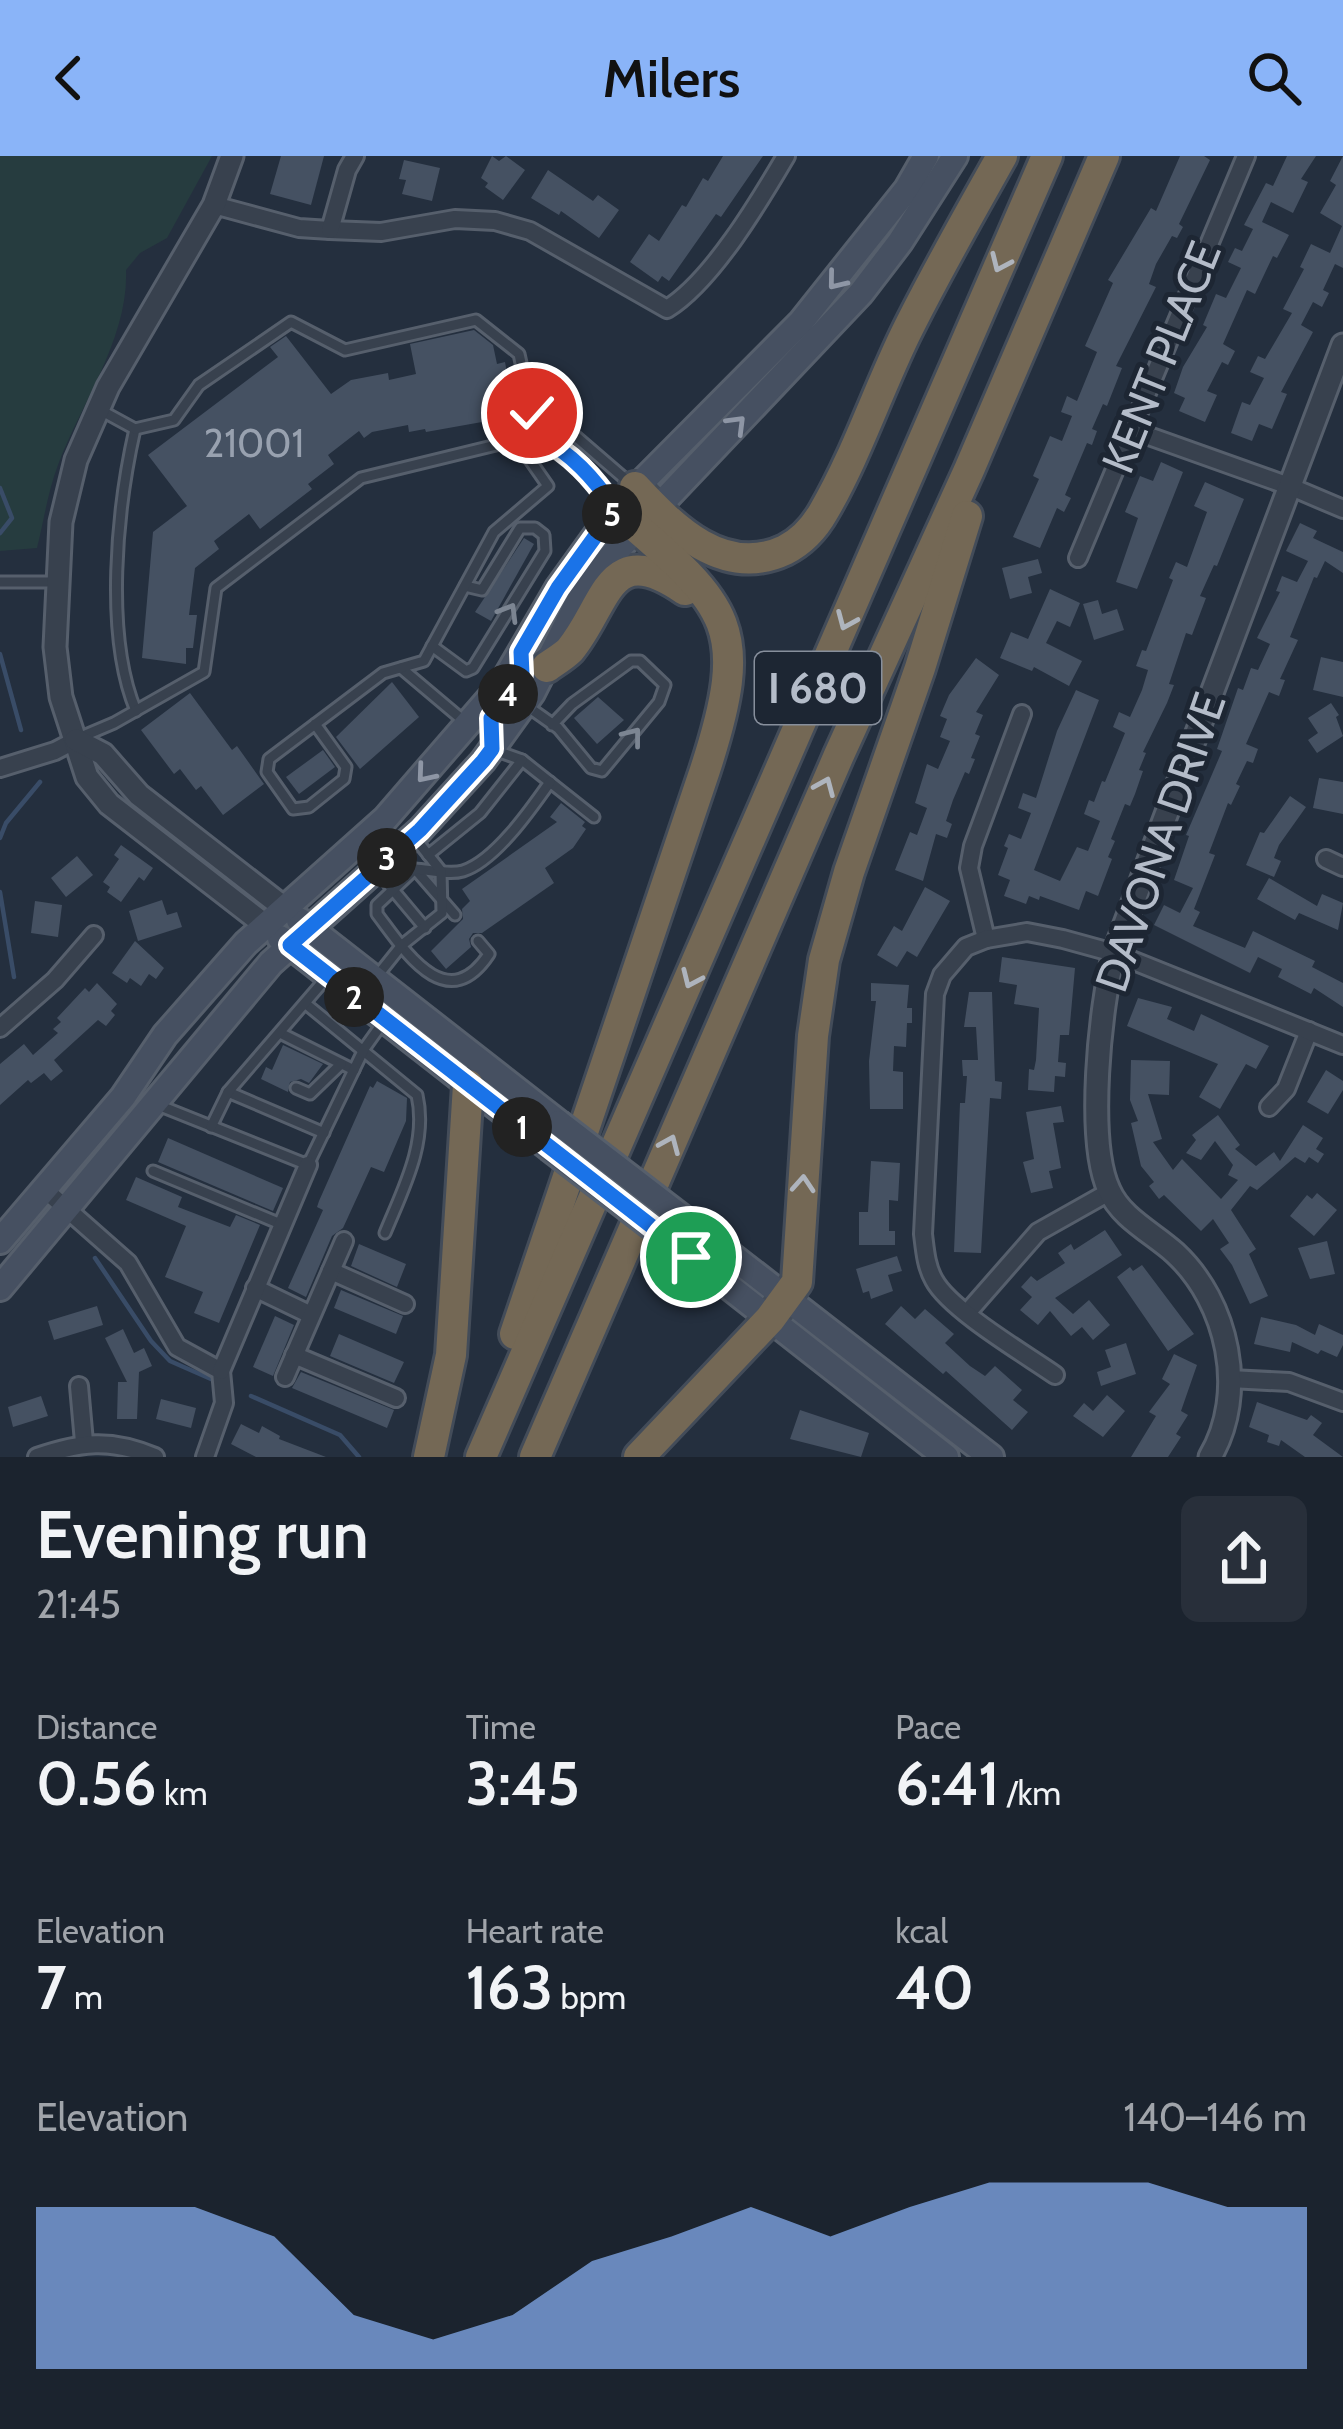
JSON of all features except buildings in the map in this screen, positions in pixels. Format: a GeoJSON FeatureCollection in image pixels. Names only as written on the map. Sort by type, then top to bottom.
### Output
{"type":"FeatureCollection","features":[{"type":"Feature","properties":{"kind":"highway"},"geometry":{"type":"LineString","coordinates":[[635,508],[721,555],[738,559],[787,549],[807,534],[822,515],[906,334],[1002,156]]}},
{"type":"Feature","properties":{"kind":"highway","name":"I 680"},"geometry":{"type":"LineString","coordinates":[[482,1457],[1047,156]]}},
{"type":"Feature","properties":{"kind":"highway","name":"I 680"},"geometry":{"type":"LineString","coordinates":[[536,1457],[838,755],[969,470],[1104,156]]}},
{"type":"Feature","properties":{"kind":"highway"},"geometry":{"type":"LineString","coordinates":[[639,1457],[778,1308],[796,1282],[813,1036],[824,960],[974,496],[969,470]]}},
{"type":"Feature","properties":{"kind":"highway"},"geometry":{"type":"LineString","coordinates":[[467,1457],[567,1189],[730,680],[730,645],[720,614],[635,508]]}},
{"type":"Feature","properties":{"kind":"highway"},"geometry":{"type":"LineString","coordinates":[[534,660],[570,650],[611,582],[633,571],[662,574],[720,614]]}},
{"type":"Feature","properties":{"kind":"highway"},"geometry":{"type":"LineString","coordinates":[[429,1457],[451,1355],[468,1084]]}},
{"type":"Feature","properties":{"kind":"main road"},"geometry":{"type":"LineString","coordinates":[[492,749],[491,718],[579,600],[635,508],[801,322],[907,189],[926,156]]}},
{"type":"Feature","properties":{"kind":"main road"},"geometry":{"type":"LineString","coordinates":[[635,508],[860,293],[900,242],[955,156]]}},
{"type":"Feature","properties":{"kind":"main road"},"geometry":{"type":"LineString","coordinates":[[0,1288],[290,945],[421,845],[524,704],[534,660]]}},
{"type":"Feature","properties":{"kind":"main road"},"geometry":{"type":"LineString","coordinates":[[0,1240],[122,1097],[165,1035],[274,916],[385,819],[502,684],[534,660]]}},
{"type":"Feature","properties":{"kind":"main road"},"geometry":{"type":"LineString","coordinates":[[274,916],[309,927],[700,1232],[946,1457]]}},
{"type":"Feature","properties":{"kind":"main road"},"geometry":{"type":"LineString","coordinates":[[274,916],[290,945],[691,1257],[778,1308],[991,1457]]}},
{"type":"Feature","properties":{"kind":"street"},"geometry":{"type":"LineString","coordinates":[[232,156],[214,205],[97,409],[76,460],[61,522],[55,647],[61,697],[87,777],[109,804],[274,916]]}},
{"type":"Feature","properties":{"kind":"street"},"geometry":{"type":"LineString","coordinates":[[330,230],[355,156]]}},
{"type":"Feature","properties":{"kind":"street"},"geometry":{"type":"LineString","coordinates":[[214,205],[277,223],[330,230],[381,232],[455,219],[495,221],[530,231],[667,309],[687,292],[750,216],[786,156]]}},
{"type":"Feature","properties":{"kind":"street","name":"KENT PLACE"},"geometry":{"type":"LineString","coordinates":[[1078,558],[1246,156]]}},
{"type":"Feature","properties":{"kind":"street","name":"DAVONA DRIVE"},"geometry":{"type":"LineString","coordinates":[[1109,1192],[1097,1151],[1103,993],[1114,952],[1343,345]]}},
{"type":"Feature","properties":{"kind":"street"},"geometry":{"type":"LineString","coordinates":[[1132,430],[1343,509]]}},
{"type":"Feature","properties":{"kind":"street"},"geometry":{"type":"LineString","coordinates":[[986,939],[969,868],[1022,714]]}},
{"type":"Feature","properties":{"kind":"street"},"geometry":{"type":"LineString","coordinates":[[0,768],[76,740]]}},
{"type":"Feature","properties":{"kind":"street"},"geometry":{"type":"LineString","coordinates":[[1325,859],[1343,867]]}},
{"type":"Feature","properties":{"kind":"street"},"geometry":{"type":"LineString","coordinates":[[1055,1376],[936,1286],[926,1263],[923,1234],[935,994],[942,974],[966,947],[1027,932],[1114,952],[1343,1045]]}},
{"type":"Feature","properties":{"kind":"street"},"geometry":{"type":"LineString","coordinates":[[0,1028],[55,980],[94,935]]}},
{"type":"Feature","properties":{"kind":"street"},"geometry":{"type":"LineString","coordinates":[[1268,1107],[1286,1089],[1309,1031]]}},
{"type":"Feature","properties":{"kind":"street"},"geometry":{"type":"LineString","coordinates":[[205,1457],[224,1403],[221,1371],[308,1166]]}},
{"type":"Feature","properties":{"kind":"street"},"geometry":{"type":"LineString","coordinates":[[43,1188],[128,1263],[177,1347],[221,1371]]}},
{"type":"Feature","properties":{"kind":"street"},"geometry":{"type":"LineString","coordinates":[[967,1312],[1038,1232],[1109,1192],[1132,1220],[1194,1274],[1217,1317],[1230,1379],[1224,1426],[1210,1457]]}},
{"type":"Feature","properties":{"kind":"street"},"geometry":{"type":"LineString","coordinates":[[285,1377],[344,1241]]}},
{"type":"Feature","properties":{"kind":"street"},"geometry":{"type":"LineString","coordinates":[[331,1270],[405,1304]]}},
{"type":"Feature","properties":{"kind":"street"},"geometry":{"type":"LineString","coordinates":[[255,1288],[311,1315]]}},
{"type":"Feature","properties":{"kind":"street"},"geometry":{"type":"LineString","coordinates":[[294,1355],[396,1398]]}},
{"type":"Feature","properties":{"kind":"street"},"geometry":{"type":"LineString","coordinates":[[1230,1379],[1288,1382],[1343,1402]]}},
{"type":"Feature","properties":{"kind":"street"},"geometry":{"type":"LineString","coordinates":[[79,1386],[84,1442]]}},
{"type":"Feature","properties":{"kind":"street"},"geometry":{"type":"LineString","coordinates":[[37,1457],[84,1442],[155,1457]]}},
{"type":"Feature","properties":{"kind":"lane"},"geometry":{"type":"LineString","coordinates":[[97,409],[135,429],[174,420],[199,386],[291,322],[344,350],[476,320],[519,354],[537,435],[562,449],[635,508]]}},
{"type":"Feature","properties":{"kind":"lane"},"geometry":{"type":"LineString","coordinates":[[135,429],[123,480],[117,548],[126,688],[136,711]]}},
{"type":"Feature","properties":{"kind":"lane"},"geometry":{"type":"LineString","coordinates":[[76,740],[204,672],[216,588],[361,478],[537,435],[573,434],[635,508]]}},
{"type":"Feature","properties":{"kind":"lane"},"geometry":{"type":"LineString","coordinates":[[315,724],[346,767],[344,779],[309,807],[293,808],[266,772],[269,759],[382,673],[424,661],[494,532],[548,486],[516,440]]}},
{"type":"Feature","properties":{"kind":"lane"},"geometry":{"type":"LineString","coordinates":[[432,646],[459,668],[473,668],[545,551],[544,536],[535,528],[520,528],[482,590],[465,586]]}},
{"type":"Feature","properties":{"kind":"lane"},"geometry":{"type":"LineString","coordinates":[[0,582],[56,582]]}},
{"type":"Feature","properties":{"kind":"lane"},"geometry":{"type":"LineString","coordinates":[[524,704],[552,725],[591,768],[602,771],[659,702],[664,685],[640,661],[631,661],[572,704],[552,725]]}},
{"type":"Feature","properties":{"kind":"lane"},"geometry":{"type":"LineString","coordinates":[[400,668],[467,723]]}},
{"type":"Feature","properties":{"kind":"lane"},"geometry":{"type":"LineString","coordinates":[[492,749],[522,760],[594,817]]}},
{"type":"Feature","properties":{"kind":"lane"},"geometry":{"type":"LineString","coordinates":[[374,980],[402,945],[442,913],[441,871],[421,845],[480,813],[522,760]]}},
{"type":"Feature","properties":{"kind":"lane"},"geometry":{"type":"LineString","coordinates":[[383,878],[416,869],[459,873],[514,829],[550,782]]}},
{"type":"Feature","properties":{"kind":"lane"},"geometry":{"type":"LineString","coordinates":[[416,869],[455,915]]}},
{"type":"Feature","properties":{"kind":"lane"},"geometry":{"type":"LineString","coordinates":[[383,878],[424,928]]}},
{"type":"Feature","properties":{"kind":"lane"},"geometry":{"type":"LineString","coordinates":[[383,878],[377,914],[418,968],[447,979],[465,974],[487,960],[487,950],[478,941]]}},
{"type":"Feature","properties":{"kind":"lane"},"geometry":{"type":"LineString","coordinates":[[211,1126],[228,1092],[328,976]]}},
{"type":"Feature","properties":{"kind":"lane"},"geometry":{"type":"LineString","coordinates":[[305,1004],[417,1094],[420,1109],[414,1164],[385,1233]]}},
{"type":"Feature","properties":{"kind":"lane"},"geometry":{"type":"LineString","coordinates":[[153,1103],[308,1166],[364,1049],[385,1020]]}},
{"type":"Feature","properties":{"kind":"lane"},"geometry":{"type":"LineString","coordinates":[[282,1034],[354,1070]]}},
{"type":"Feature","properties":{"kind":"lane"},"geometry":{"type":"LineString","coordinates":[[296,1088],[310,1094],[341,1064]]}},
{"type":"Feature","properties":{"kind":"lane"},"geometry":{"type":"LineString","coordinates":[[250,1068],[263,1074]]}},
{"type":"Feature","properties":{"kind":"lane"},"geometry":{"type":"LineString","coordinates":[[228,1092],[324,1133]]}},
{"type":"Feature","properties":{"kind":"lane"},"geometry":{"type":"LineString","coordinates":[[153,1171],[283,1225]]}},
{"type":"Feature","properties":{"kind":"green space"},"geometry":{"type":"Polygon","coordinates":[[[0,156],[212,156],[167,238],[140,253],[126,270],[125,295],[112,345],[58,465],[37,548],[0,551],[0,156]]]}},
{"type":"Feature","properties":{"kind":"waterway"},"geometry":{"type":"LineString","coordinates":[[0,488],[12,518],[0,533]]}},
{"type":"Feature","properties":{"kind":"waterway"},"geometry":{"type":"LineString","coordinates":[[0,654],[21,730]]}},
{"type":"Feature","properties":{"kind":"waterway"},"geometry":{"type":"LineString","coordinates":[[0,838],[6,823],[40,782]]}},
{"type":"Feature","properties":{"kind":"waterway"},"geometry":{"type":"LineString","coordinates":[[0,892],[14,977]]}},
{"type":"Feature","properties":{"kind":"waterway"},"geometry":{"type":"LineString","coordinates":[[95,1258],[170,1361],[211,1379]]}},
{"type":"Feature","properties":{"kind":"waterway"},"geometry":{"type":"LineString","coordinates":[[251,1396],[340,1435],[359,1457]]}},
{"type":"Feature","properties":{"kind":"route"},"geometry":{"type":"LineString","coordinates":[[532,413],[537,435],[586,470],[615,509],[558,588],[521,652],[522,674],[491,718],[492,749],[420,830],[290,945],[691,1257]]}}]}
